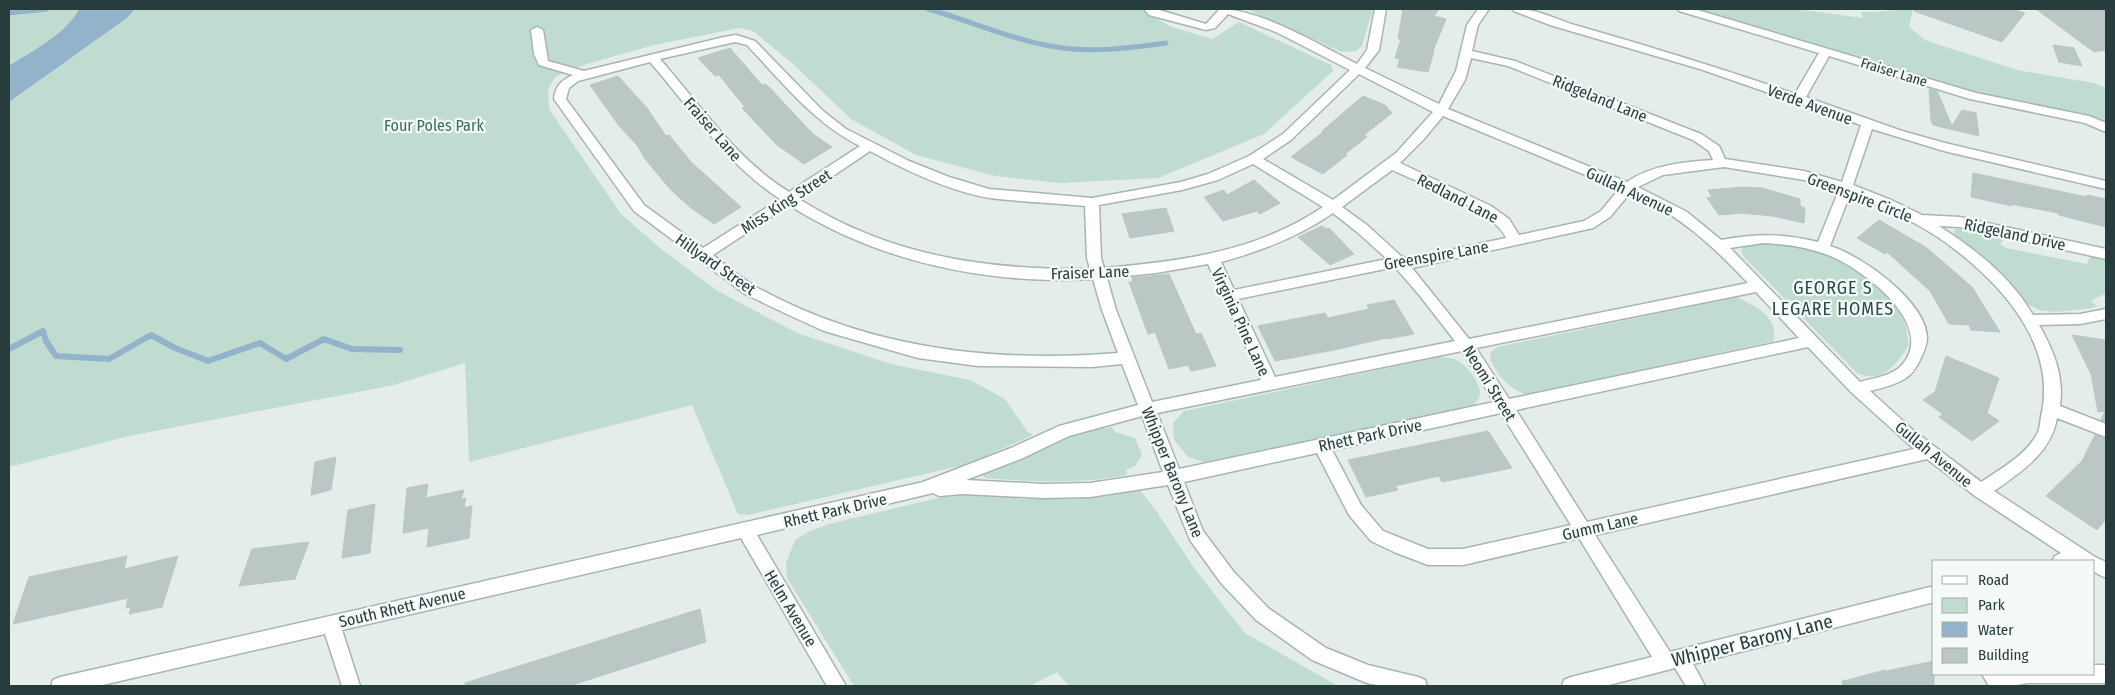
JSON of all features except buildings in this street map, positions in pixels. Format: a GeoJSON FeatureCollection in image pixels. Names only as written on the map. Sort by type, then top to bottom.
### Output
{"type":"FeatureCollection","features":[{"type":"Feature","properties":{"kind":"street"},"geometry":{"type":"LineString","coordinates":[[1150,9],[1153,13],[1206,27],[1211,26],[1226,9]]}},
{"type":"Feature","properties":{"kind":"street","name":"Gullah Avenue"},"geometry":{"type":"LineString","coordinates":[[1226,9],[1280,30],[1440,110],[1628,187],[1682,215],[1718,245],[1857,389],[1907,435],[1981,491],[2085,560]]}},
{"type":"Feature","properties":{"kind":"street"},"geometry":{"type":"LineString","coordinates":[[869,146],[904,164],[944,180],[989,193],[1092,202],[1205,179],[1254,159],[1287,137],[1359,69],[1374,50],[1381,9]]}},
{"type":"Feature","properties":{"kind":"street","name":"Fraiser Lane"},"geometry":{"type":"LineString","coordinates":[[653,58],[750,172],[830,224],[862,238],[955,266],[1001,273],[1099,275],[1213,260],[1272,242],[1303,226],[1333,207],[1391,164],[1429,125],[1460,78],[1470,30],[1476,18],[1484,9]]}},
{"type":"Feature","properties":{"kind":"street","name":"Verde Avenue"},"geometry":{"type":"LineString","coordinates":[[1518,9],[1554,23],[1704,66],[1867,125],[1944,147],[2106,185]]}},
{"type":"Feature","properties":{"kind":"street","name":"Fraiser Lane"},"geometry":{"type":"LineString","coordinates":[[1683,9],[1974,96],[2089,120],[2106,128]]}},
{"type":"Feature","properties":{"kind":"street"},"geometry":{"type":"LineString","coordinates":[[537,30],[540,42],[538,53],[543,63],[573,70],[583,75]]}},
{"type":"Feature","properties":{"kind":"street","name":"Hillyard Street"},"geometry":{"type":"LineString","coordinates":[[869,146],[842,132],[819,114],[751,42],[744,40],[724,40],[583,75],[569,81],[562,87],[560,99],[638,208],[750,290],[829,327],[899,347],[978,360],[1092,361],[1128,358]]}},
{"type":"Feature","properties":{"kind":"street"},"geometry":{"type":"LineString","coordinates":[[1798,100],[1826,52]]}},
{"type":"Feature","properties":{"kind":"street","name":"Ridgeland Lane"},"geometry":{"type":"LineString","coordinates":[[1465,53],[1511,63],[1697,137],[1714,149],[1722,164]]}},
{"type":"Feature","properties":{"kind":"street"},"geometry":{"type":"LineString","coordinates":[[1822,248],[1846,188],[1867,125]]}},
{"type":"Feature","properties":{"kind":"street","name":"Miss King Street"},"geometry":{"type":"LineString","coordinates":[[702,256],[869,146]]}},
{"type":"Feature","properties":{"kind":"street","name":"Neomi Street"},"geometry":{"type":"LineString","coordinates":[[1254,159],[1345,215],[1397,262],[1431,298],[1466,344],[1582,529],[1673,660],[1696,686]]}},
{"type":"Feature","properties":{"kind":"street","name":"Greenspire Circle"},"geometry":{"type":"LineString","coordinates":[[1628,187],[1654,174],[1673,169],[1730,163],[1794,172],[1846,188],[1893,206],[1922,220],[1952,240],[1979,262],[2008,290],[2032,320],[2051,361],[2055,387],[2045,436],[2030,456],[1981,491]]}},
{"type":"Feature","properties":{"kind":"street","name":"Redland Lane"},"geometry":{"type":"LineString","coordinates":[[1391,164],[1500,217],[1509,226],[1514,241]]}},
{"type":"Feature","properties":{"kind":"street","name":"Greenspire Lane"},"geometry":{"type":"LineString","coordinates":[[1229,296],[1397,262],[1412,263],[1593,223],[1605,216],[1628,187]]}},
{"type":"Feature","properties":{"kind":"street","name":"Whipper Barony Lane"},"geometry":{"type":"LineString","coordinates":[[1092,202],[1094,258],[1109,310],[1196,535],[1227,577],[1262,614],[1319,654],[1368,674],[1418,686]]}},
{"type":"Feature","properties":{"kind":"street","name":"Ridgeland Drive"},"geometry":{"type":"LineString","coordinates":[[1922,220],[1960,222],[2106,254]]}},
{"type":"Feature","properties":{"kind":"street"},"geometry":{"type":"LineString","coordinates":[[1718,245],[1754,239],[1785,240],[1822,248],[1842,255],[1872,273],[1892,292],[1908,311],[1919,334],[1918,351],[1906,370],[1888,379],[1857,389]]}},
{"type":"Feature","properties":{"kind":"street","name":"Virginia Pine Lane"},"geometry":{"type":"LineString","coordinates":[[1213,260],[1270,384]]}},
{"type":"Feature","properties":{"kind":"street","name":"Rhett Park Drive"},"geometry":{"type":"LineString","coordinates":[[744,530],[925,489],[1065,432],[1147,409],[1759,286]]}},
{"type":"Feature","properties":{"kind":"street"},"geometry":{"type":"LineString","coordinates":[[2032,320],[2080,319],[2106,314]]}},
{"type":"Feature","properties":{"kind":"street","name":"Rhett Park Drive"},"geometry":{"type":"LineString","coordinates":[[925,489],[971,487],[1044,491],[1090,490],[1174,477],[1811,341]]}},
{"type":"Feature","properties":{"kind":"street"},"geometry":{"type":"LineString","coordinates":[[2052,409],[2106,430]]}},
{"type":"Feature","properties":{"kind":"street","name":"Gumm Lane"},"geometry":{"type":"LineString","coordinates":[[1322,446],[1355,510],[1377,536],[1428,557],[1463,558],[1582,529],[1930,452]]}},
{"type":"Feature","properties":{"kind":"street","name":"South Rhett Avenue"},"geometry":{"type":"LineString","coordinates":[[60,686],[744,530]]}},
{"type":"Feature","properties":{"kind":"street","name":"Helm Avenue"},"geometry":{"type":"LineString","coordinates":[[744,530],[837,686]]}},
{"type":"Feature","properties":{"kind":"street","name":"Whipper Barony Lane"},"geometry":{"type":"LineString","coordinates":[[1571,686],[1595,683],[1673,660],[1932,598]]}},
{"type":"Feature","properties":{"kind":"street"},"geometry":{"type":"LineString","coordinates":[[331,623],[351,686]]}},
{"type":"Feature","properties":{"kind":"street"},"geometry":{"type":"LineString","coordinates":[[1992,675],[1996,680],[2023,675]]}},
{"type":"Feature","properties":{"kind":"green space"},"geometry":{"type":"Polygon","coordinates":[[[9,9],[79,9],[66,27],[38,48],[9,66],[9,9]]]}},
{"type":"Feature","properties":{"kind":"green space","name":"Four Poles Park"},"geometry":{"type":"Polygon","coordinates":[[[135,9],[1142,9],[1169,26],[1212,39],[1239,22],[1331,65],[1333,71],[1264,134],[1158,178],[1059,183],[995,176],[916,155],[851,119],[792,63],[753,31],[739,28],[654,45],[587,64],[556,76],[548,89],[549,109],[621,214],[660,248],[716,290],[797,333],[891,364],[970,380],[1005,399],[1027,431],[1033,435],[968,464],[748,515],[738,514],[692,405],[469,462],[465,363],[394,385],[129,436],[9,467],[9,102],[127,18],[135,9]]]}},
{"type":"Feature","properties":{"kind":"green space"},"geometry":{"type":"Polygon","coordinates":[[[1246,9],[1373,9],[1362,46],[1356,51],[1342,52],[1246,9]]]}},
{"type":"Feature","properties":{"kind":"green space"},"geometry":{"type":"Polygon","coordinates":[[[1690,9],[1795,9],[1863,18],[1861,12],[1913,9],[1909,27],[1925,40],[2017,70],[2094,83],[2106,88],[2106,125],[2097,120],[1966,92],[1690,9]]]}},
{"type":"Feature","properties":{"kind":"green space"},"geometry":{"type":"Polygon","coordinates":[[[1964,228],[2005,237],[2000,244],[2006,248],[2087,264],[2091,255],[2106,259],[2106,293],[2091,301],[2097,306],[2093,308],[2055,312],[2039,310],[2029,305],[1990,264],[1954,234],[1955,229],[1964,228]]]}},
{"type":"Feature","properties":{"kind":"green space"},"geometry":{"type":"Polygon","coordinates":[[[1767,242],[1807,248],[1820,252],[1844,262],[1878,287],[1896,308],[1906,328],[1909,345],[1894,365],[1881,374],[1874,376],[1857,373],[1744,257],[1741,250],[1745,246],[1767,242]]]}},
{"type":"Feature","properties":{"kind":"green space"},"geometry":{"type":"Polygon","coordinates":[[[1737,297],[1764,313],[1773,325],[1774,341],[1527,395],[1514,389],[1504,381],[1496,371],[1490,358],[1491,352],[1497,347],[1737,297]]]}},
{"type":"Feature","properties":{"kind":"green space"},"geometry":{"type":"Polygon","coordinates":[[[1440,357],[1460,362],[1471,373],[1480,391],[1474,405],[1204,462],[1188,457],[1174,440],[1173,423],[1184,411],[1440,357]]]}},
{"type":"Feature","properties":{"kind":"green space"},"geometry":{"type":"Polygon","coordinates":[[[1112,427],[1115,432],[1135,438],[1142,455],[1135,466],[1126,470],[1127,475],[1092,480],[1056,481],[985,478],[983,475],[1030,453],[1078,434],[1112,427]]]}},
{"type":"Feature","properties":{"kind":"green space"},"geometry":{"type":"Polygon","coordinates":[[[1140,490],[1197,572],[1245,633],[1338,686],[1069,686],[1057,672],[1030,686],[854,686],[787,578],[786,563],[795,540],[808,532],[829,524],[942,497],[987,495],[1024,499],[1082,499],[1140,490]]]}},
{"type":"Feature","properties":{"kind":"water"},"geometry":{"type":"Polygon","coordinates":[[[79,9],[135,9],[127,18],[9,102],[9,66],[38,48],[66,27],[79,9]]]}},
{"type":"Feature","properties":{"kind":"waterway"},"geometry":{"type":"LineString","coordinates":[[9,13],[46,9]]}},
{"type":"Feature","properties":{"kind":"waterway"},"geometry":{"type":"LineString","coordinates":[[928,9],[1008,35],[1056,47],[1097,50],[1166,43]]}},
{"type":"Feature","properties":{"kind":"waterway"},"geometry":{"type":"LineString","coordinates":[[9,349],[43,331],[46,341],[56,356],[109,359],[151,335],[175,348],[208,361],[260,343],[286,359],[324,339],[352,349],[400,350]]}},
{"type":"Feature","properties":{"kind":"district","name":"GEORGE S LEGARE HOMES"},"geometry":{"type":"Point","coordinates":[1833,298]}}]}
